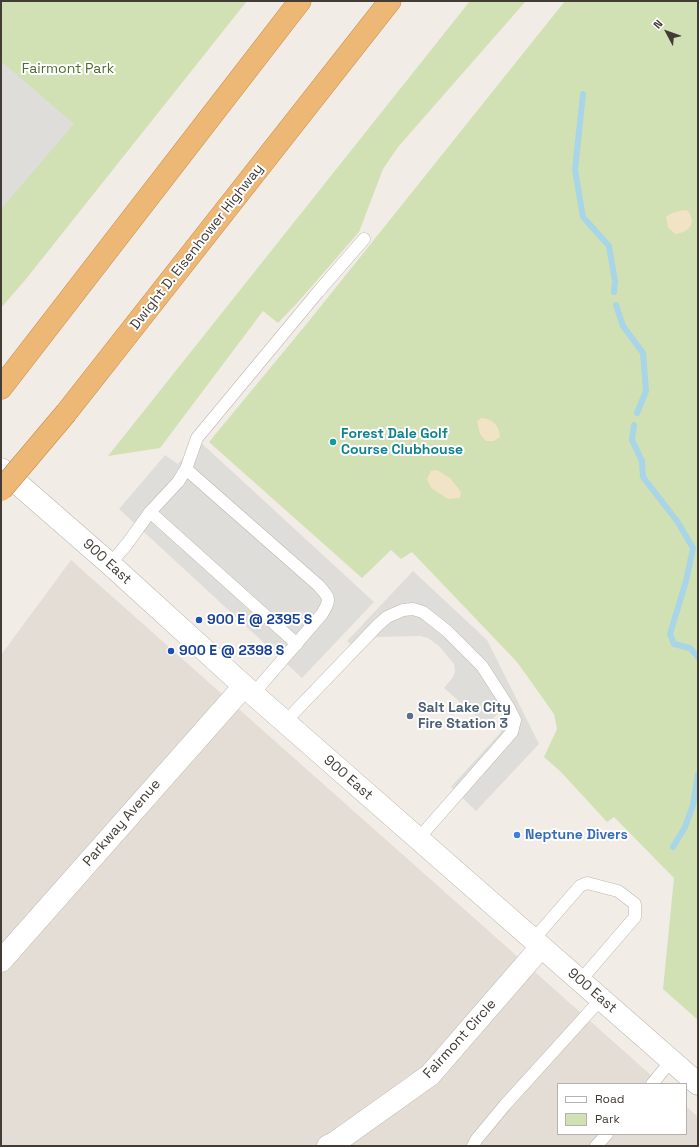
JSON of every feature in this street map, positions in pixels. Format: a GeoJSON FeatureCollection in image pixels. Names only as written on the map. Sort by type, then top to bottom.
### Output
{"type":"FeatureCollection","features":[{"type":"Feature","properties":{"kind":"highway"},"geometry":{"type":"LineString","coordinates":[[7,380],[300,1]]}},
{"type":"Feature","properties":{"kind":"highway","name":"Dwight D. Eisenhower Highway"},"geometry":{"type":"LineString","coordinates":[[1,490],[66,413],[390,1]]}},
{"type":"Feature","properties":{"kind":"street","name":"900 East"},"geometry":{"type":"LineString","coordinates":[[1,469],[110,564],[248,690],[698,1084]]}},
{"type":"Feature","properties":{"kind":"street","name":"Parkway Avenue"},"geometry":{"type":"LineString","coordinates":[[1,960],[248,690]]}},
{"type":"Feature","properties":{"kind":"street","name":"Fairmont Circle"},"geometry":{"type":"LineString","coordinates":[[328,1146],[336,1142],[430,1075],[537,943]]}},
{"type":"Feature","properties":{"kind":"lane"},"geometry":{"type":"LineString","coordinates":[[110,564],[127,544],[150,512],[178,482],[186,469],[197,438],[364,239]]}},
{"type":"Feature","properties":{"kind":"lane"},"geometry":{"type":"LineString","coordinates":[[186,469],[318,584],[328,595],[329,602],[322,614],[297,644],[248,690]]}},
{"type":"Feature","properties":{"kind":"lane"},"geometry":{"type":"LineString","coordinates":[[150,512],[297,644]]}},
{"type":"Feature","properties":{"kind":"lane"},"geometry":{"type":"LineString","coordinates":[[285,722],[387,617],[403,610],[414,609],[424,612],[447,631],[482,666],[515,720],[512,732],[418,839]]}},
{"type":"Feature","properties":{"kind":"lane"},"geometry":{"type":"LineString","coordinates":[[537,943],[580,886],[587,883],[618,891],[634,904],[635,917],[580,981]]}},
{"type":"Feature","properties":{"kind":"lane"},"geometry":{"type":"LineString","coordinates":[[473,1146],[476,1140],[506,1105],[601,1000]]}},
{"type":"Feature","properties":{"kind":"lane"},"geometry":{"type":"LineString","coordinates":[[653,1083],[671,1061]]}},
{"type":"Feature","properties":{"kind":"lane"},"geometry":{"type":"LineString","coordinates":[[596,1146],[606,1135]]}},
{"type":"Feature","properties":{"kind":"shaded area"},"geometry":{"type":"Polygon","coordinates":[[[1,61],[74,124],[1,209],[1,61]]]}},
{"type":"Feature","properties":{"kind":"shaded area"},"geometry":{"type":"Polygon","coordinates":[[[198,440],[374,602],[302,678],[119,509],[165,455],[178,464],[198,440]]]}},
{"type":"Feature","properties":{"kind":"shaded area"},"geometry":{"type":"Polygon","coordinates":[[[71,560],[660,1083],[557,1083],[557,1135],[687,1135],[687,1107],[698,1117],[698,1146],[1,1146],[1,655],[71,560]]]}},
{"type":"Feature","properties":{"kind":"shaded area"},"geometry":{"type":"Polygon","coordinates":[[[413,571],[487,640],[539,744],[476,811],[451,787],[500,733],[504,724],[503,715],[496,715],[487,726],[444,688],[453,677],[455,671],[454,664],[439,646],[428,638],[420,636],[378,637],[360,652],[347,641],[413,571]]]}},
{"type":"Feature","properties":{"kind":"green space","name":"Fairmont Park"},"geometry":{"type":"Polygon","coordinates":[[[1,1],[247,1],[26,279],[1,308],[1,1]]]}},
{"type":"Feature","properties":{"kind":"green space"},"geometry":{"type":"Polygon","coordinates":[[[470,1],[526,1],[398,147],[383,169],[359,232],[278,323],[263,311],[160,448],[108,456],[470,1]]]}},
{"type":"Feature","properties":{"kind":"green space"},"geometry":{"type":"Polygon","coordinates":[[[565,1],[698,1],[698,1020],[663,989],[674,878],[614,817],[607,822],[561,772],[544,757],[557,729],[554,714],[517,662],[412,552],[401,559],[391,550],[362,578],[209,442],[309,321],[565,1]]]}},
{"type":"Feature","properties":{"kind":"sand"},"geometry":{"type":"Polygon","coordinates":[[[683,210],[688,211],[691,216],[692,223],[688,229],[675,234],[668,227],[666,217],[672,213],[683,210]]]}},
{"type":"Feature","properties":{"kind":"sand"},"geometry":{"type":"Polygon","coordinates":[[[481,418],[489,419],[495,423],[499,429],[500,437],[494,441],[486,441],[480,434],[477,422],[481,418]]]}},
{"type":"Feature","properties":{"kind":"sand"},"geometry":{"type":"Polygon","coordinates":[[[437,470],[450,478],[461,492],[460,498],[448,499],[431,488],[427,479],[431,471],[437,470]]]}},
{"type":"Feature","properties":{"kind":"waterway"},"geometry":{"type":"LineString","coordinates":[[583,94],[575,170],[583,217],[609,246],[615,281],[614,292]]}},
{"type":"Feature","properties":{"kind":"waterway"},"geometry":{"type":"LineString","coordinates":[[616,305],[623,326],[643,353],[646,391],[637,413]]}},
{"type":"Feature","properties":{"kind":"waterway"},"geometry":{"type":"LineString","coordinates":[[634,425],[632,440],[642,461],[643,477],[677,521],[693,548],[686,581],[670,634],[674,644],[690,648],[698,657]]}},
{"type":"Feature","properties":{"kind":"waterway"},"geometry":{"type":"LineString","coordinates":[[673,847],[685,827],[693,805],[698,774]]}},
{"type":"Feature","properties":{"kind":"place","name":"Forest Dale Golf Course Clubhouse"},"geometry":{"type":"Point","coordinates":[333,442]}},
{"type":"Feature","properties":{"kind":"place","name":"900 E @ 2395 S"},"geometry":{"type":"Point","coordinates":[199,620]}},
{"type":"Feature","properties":{"kind":"place","name":"900 E @ 2398 S"},"geometry":{"type":"Point","coordinates":[171,651]}},
{"type":"Feature","properties":{"kind":"place","name":"Salt Lake City Fire Station 3"},"geometry":{"type":"Point","coordinates":[410,716]}},
{"type":"Feature","properties":{"kind":"place","name":"Neptune Divers"},"geometry":{"type":"Point","coordinates":[517,835]}}]}
